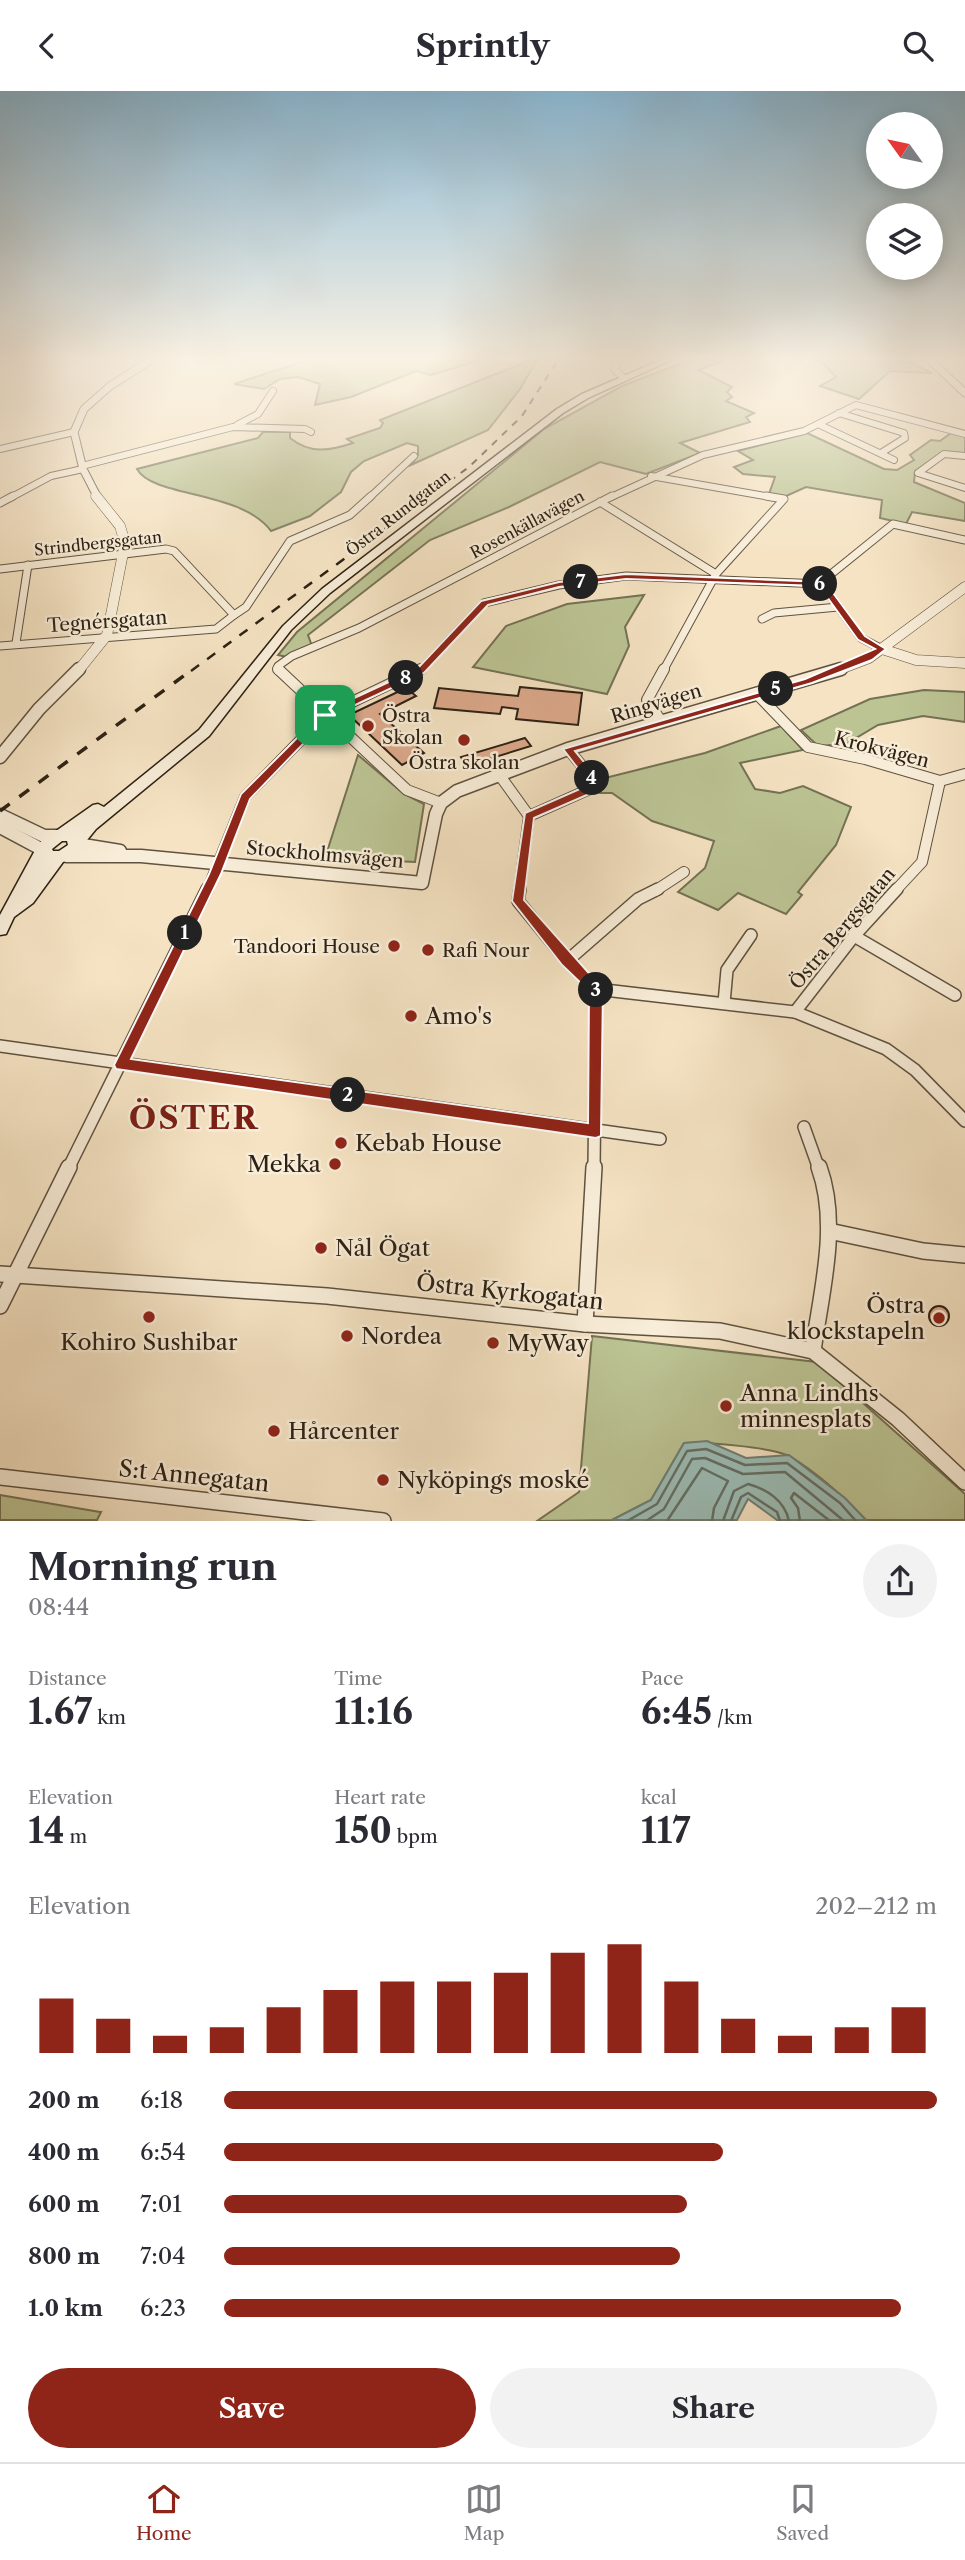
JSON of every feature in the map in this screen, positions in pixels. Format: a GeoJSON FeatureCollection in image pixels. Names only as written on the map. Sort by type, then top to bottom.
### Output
{"type":"FeatureCollection","features":[{"type":"Feature","properties":{"kind":"main road","name":"Östra Rundgatan"},"geometry":{"type":"LineString","coordinates":[[226,704],[222,714],[204,733],[91,825],[77,843],[53,854],[49,841],[113,799],[226,704],[287,628],[327,591],[538,427]]}},
{"type":"Feature","properties":{"kind":"main road"},"geometry":{"type":"LineString","coordinates":[[58,836],[73,836],[77,843]]}},
{"type":"Feature","properties":{"kind":"main road"},"geometry":{"type":"LineString","coordinates":[[0,929],[11,912],[27,899],[53,854]]}},
{"type":"Feature","properties":{"kind":"street"},"geometry":{"type":"LineString","coordinates":[[0,757],[33,716],[86,663],[107,635],[124,554],[120,526],[94,493],[83,467],[74,432],[76,427]]}},
{"type":"Feature","properties":{"kind":"street"},"geometry":{"type":"LineString","coordinates":[[0,503],[51,476],[233,427],[305,429],[311,432]]}},
{"type":"Feature","properties":{"kind":"street","name":"Rosenkällavägen"},"geometry":{"type":"LineString","coordinates":[[325,715],[278,671],[284,660],[359,628],[651,476],[703,455],[813,427]]}},
{"type":"Feature","properties":{"kind":"street"},"geometry":{"type":"LineString","coordinates":[[825,427],[894,460]]}},
{"type":"Feature","properties":{"kind":"street"},"geometry":{"type":"LineString","coordinates":[[831,429],[836,427]]}},
{"type":"Feature","properties":{"kind":"street"},"geometry":{"type":"LineString","coordinates":[[881,453],[905,438],[904,433],[884,427]]}},
{"type":"Feature","properties":{"kind":"street","name":"Rosenkällavägen"},"geometry":{"type":"LineString","coordinates":[[938,427],[965,434]]}},
{"type":"Feature","properties":{"kind":"street"},"geometry":{"type":"LineString","coordinates":[[0,449],[74,432]]}},
{"type":"Feature","properties":{"kind":"street"},"geometry":{"type":"LineString","coordinates":[[965,456],[944,454],[918,473],[965,488]]}},
{"type":"Feature","properties":{"kind":"street"},"geometry":{"type":"LineString","coordinates":[[234,615],[246,607],[290,541],[350,515],[414,456]]}},
{"type":"Feature","properties":{"kind":"street"},"geometry":{"type":"LineString","coordinates":[[651,476],[784,499],[714,577],[648,700],[661,721]]}},
{"type":"Feature","properties":{"kind":"street"},"geometry":{"type":"LineString","coordinates":[[600,502],[714,577]]}},
{"type":"Feature","properties":{"kind":"street"},"geometry":{"type":"LineString","coordinates":[[0,1306],[8,1275],[121,1065],[219,863],[245,797],[325,715],[420,671],[484,603],[559,585],[626,576],[714,577],[822,584],[893,524],[965,540]]}},
{"type":"Feature","properties":{"kind":"street","name":"Strindbergsgatan"},"geometry":{"type":"LineString","coordinates":[[0,569],[172,550],[234,615]]}},
{"type":"Feature","properties":{"kind":"street"},"geometry":{"type":"LineString","coordinates":[[16,643],[27,565]]}},
{"type":"Feature","properties":{"kind":"street"},"geometry":{"type":"LineString","coordinates":[[822,584],[861,638],[882,649],[916,660],[965,663]]}},
{"type":"Feature","properties":{"kind":"street"},"geometry":{"type":"LineString","coordinates":[[882,649],[965,587]]}},
{"type":"Feature","properties":{"kind":"street"},"geometry":{"type":"LineString","coordinates":[[762,619],[774,613],[838,607]]}},
{"type":"Feature","properties":{"kind":"street","name":"Tegnérsgatan"},"geometry":{"type":"LineString","coordinates":[[0,646],[107,635],[216,629],[234,615]]}},
{"type":"Feature","properties":{"kind":"street","name":"Ringvägen"},"geometry":{"type":"LineString","coordinates":[[441,803],[457,791],[498,773],[661,721],[830,674],[869,658],[882,649]]}},
{"type":"Feature","properties":{"kind":"street","name":"Krokvägen"},"geometry":{"type":"LineString","coordinates":[[756,693],[808,747],[820,752],[864,759],[940,781]]}},
{"type":"Feature","properties":{"kind":"street"},"geometry":{"type":"LineString","coordinates":[[325,715],[407,790],[441,803]]}},
{"type":"Feature","properties":{"kind":"street"},"geometry":{"type":"LineString","coordinates":[[529,816],[592,788],[592,778],[568,749]]}},
{"type":"Feature","properties":{"kind":"street"},"geometry":{"type":"LineString","coordinates":[[498,773],[529,816],[518,901],[567,961],[596,989],[596,1131],[585,1324]]}},
{"type":"Feature","properties":{"kind":"street"},"geometry":{"type":"LineString","coordinates":[[940,781],[965,774]]}},
{"type":"Feature","properties":{"kind":"street","name":"Östra Bergsgatan"},"geometry":{"type":"LineString","coordinates":[[596,989],[795,1012],[854,936],[922,862],[940,781]]}},
{"type":"Feature","properties":{"kind":"street","name":"Stockholmsvägen"},"geometry":{"type":"LineString","coordinates":[[0,827],[53,854],[141,856],[422,883],[441,803]]}},
{"type":"Feature","properties":{"kind":"street"},"geometry":{"type":"LineString","coordinates":[[0,815],[44,836],[58,836]]}},
{"type":"Feature","properties":{"kind":"street","name":"Stockholmsvägen"},"geometry":{"type":"LineString","coordinates":[[77,843],[141,856]]}},
{"type":"Feature","properties":{"kind":"street"},"geometry":{"type":"LineString","coordinates":[[567,961],[638,899],[667,885],[684,872]]}},
{"type":"Feature","properties":{"kind":"street"},"geometry":{"type":"LineString","coordinates":[[724,1003],[727,970],[751,935]]}},
{"type":"Feature","properties":{"kind":"street"},"geometry":{"type":"LineString","coordinates":[[854,936],[955,995]]}},
{"type":"Feature","properties":{"kind":"street"},"geometry":{"type":"LineString","coordinates":[[795,1012],[886,1049],[915,1070],[965,1121]]}},
{"type":"Feature","properties":{"kind":"street"},"geometry":{"type":"LineString","coordinates":[[0,1046],[660,1139]]}},
{"type":"Feature","properties":{"kind":"street"},"geometry":{"type":"LineString","coordinates":[[804,1126],[825,1185],[829,1231],[813,1351]]}},
{"type":"Feature","properties":{"kind":"street"},"geometry":{"type":"LineString","coordinates":[[829,1231],[923,1251],[965,1255]]}},
{"type":"Feature","properties":{"kind":"street","name":"Östra Kyrkogatan"},"geometry":{"type":"LineString","coordinates":[[8,1275],[327,1296],[585,1324],[720,1331],[813,1351],[898,1419],[965,1482]]}},
{"type":"Feature","properties":{"kind":"street","name":"S:t Annegatan"},"geometry":{"type":"LineString","coordinates":[[0,1478],[383,1521]]}},
{"type":"Feature","properties":{"kind":"green space"},"geometry":{"type":"Polygon","coordinates":[[[491,427],[411,465],[418,455],[418,446],[407,443],[364,461],[351,472],[341,492],[310,516],[271,531],[240,508],[160,485],[146,478],[137,469],[258,438],[263,432],[290,432],[290,438],[305,447],[328,449],[353,443],[347,439],[380,428],[491,427]]]}},
{"type":"Feature","properties":{"kind":"green space"},"geometry":{"type":"Polygon","coordinates":[[[548,427],[734,427],[680,443],[700,453],[646,474],[600,462],[509,507],[430,540],[308,635],[312,646],[292,658],[278,655],[297,632],[548,427]]]}},
{"type":"Feature","properties":{"kind":"green space"},"geometry":{"type":"Polygon","coordinates":[[[807,433],[884,469],[897,470],[914,460],[910,455],[931,440],[940,441],[951,433],[965,436],[965,455],[943,452],[915,471],[914,482],[965,503],[965,521],[912,512],[906,524],[880,518],[882,500],[806,487],[784,497],[769,494],[775,477],[743,474],[734,467],[753,460],[738,451],[807,433]]]}},
{"type":"Feature","properties":{"kind":"green space"},"geometry":{"type":"Polygon","coordinates":[[[644,595],[625,627],[629,646],[607,694],[473,667],[506,626],[567,604],[644,595]]]}},
{"type":"Feature","properties":{"kind":"green space"},"geometry":{"type":"Polygon","coordinates":[[[924,690],[965,692],[965,722],[923,716],[878,725],[846,744],[818,746],[801,730],[870,699],[924,690]]]}},
{"type":"Feature","properties":{"kind":"green space"},"geometry":{"type":"Polygon","coordinates":[[[781,726],[803,750],[740,763],[755,789],[780,793],[803,786],[851,807],[836,845],[798,892],[802,895],[786,914],[738,893],[718,910],[678,892],[705,868],[714,841],[652,821],[612,793],[600,793],[597,780],[705,753],[781,726]]]}},
{"type":"Feature","properties":{"kind":"green space"},"geometry":{"type":"Polygon","coordinates":[[[358,755],[404,794],[424,804],[415,862],[325,858],[358,755]]]}},
{"type":"Feature","properties":{"kind":"green space"},"geometry":{"type":"Polygon","coordinates":[[[592,1336],[817,1362],[965,1494],[965,1520],[866,1520],[831,1486],[782,1453],[723,1444],[684,1443],[651,1500],[612,1520],[537,1521],[579,1492],[592,1336]]]}},
{"type":"Feature","properties":{"kind":"green space"},"geometry":{"type":"Polygon","coordinates":[[[0,1495],[101,1512],[97,1520],[0,1520],[0,1495]]]}},
{"type":"Feature","properties":{"kind":"water"},"geometry":{"type":"Polygon","coordinates":[[[707,1441],[746,1458],[789,1455],[845,1498],[866,1520],[777,1520],[748,1499],[737,1520],[612,1520],[651,1500],[684,1443],[707,1441]]]}},
{"type":"Feature","properties":{"kind":"building"},"geometry":{"type":"Polygon","coordinates":[[[520,687],[582,693],[578,725],[516,719],[518,709],[502,707],[500,714],[434,708],[439,688],[518,696],[520,687]]]}},
{"type":"Feature","properties":{"kind":"building","name":"Östra Skolan"},"geometry":{"type":"Polygon","coordinates":[[[406,688],[416,696],[380,714],[424,753],[402,765],[349,715],[406,688]]]}},
{"type":"Feature","properties":{"kind":"building","name":"Östra Skolan"},"geometry":{"type":"Polygon","coordinates":[[[525,738],[531,746],[466,766],[461,757],[525,738]]]}},
{"type":"Feature","properties":{"kind":"building","name":"Östra klockstapeln"},"geometry":{"type":"Polygon","coordinates":[[[939,1306],[946,1309],[949,1316],[946,1323],[939,1326],[932,1323],[929,1316],[932,1309],[939,1306]]]}},
{"type":"Feature","properties":{"kind":"railway"},"geometry":{"type":"LineString","coordinates":[[427,498],[469,467],[511,427]]}},
{"type":"Feature","properties":{"kind":"railway"},"geometry":{"type":"LineString","coordinates":[[191,671],[430,496]]}},
{"type":"Feature","properties":{"kind":"railway"},"geometry":{"type":"LineString","coordinates":[[0,811],[193,669]]}},
{"type":"Feature","properties":{"kind":"place","name":"Östra Skolan"},"geometry":{"type":"Point","coordinates":[368,726]}},
{"type":"Feature","properties":{"kind":"place","name":"Östra skolan"},"geometry":{"type":"Point","coordinates":[464,740]}},
{"type":"Feature","properties":{"kind":"place","name":"Tandoori House"},"geometry":{"type":"Point","coordinates":[394,946]}},
{"type":"Feature","properties":{"kind":"place","name":"Rafi Nour"},"geometry":{"type":"Point","coordinates":[428,950]}},
{"type":"Feature","properties":{"kind":"place","name":"Amo's"},"geometry":{"type":"Point","coordinates":[411,1016]}},
{"type":"Feature","properties":{"kind":"place","name":"Kebab House"},"geometry":{"type":"Point","coordinates":[341,1143]}},
{"type":"Feature","properties":{"kind":"place","name":"Mekka"},"geometry":{"type":"Point","coordinates":[335,1164]}},
{"type":"Feature","properties":{"kind":"place","name":"Nål Ögat"},"geometry":{"type":"Point","coordinates":[321,1248]}},
{"type":"Feature","properties":{"kind":"place","name":"Kohiro Sushibar"},"geometry":{"type":"Point","coordinates":[149,1317]}},
{"type":"Feature","properties":{"kind":"place","name":"Östra klockstapeln"},"geometry":{"type":"Point","coordinates":[939,1318]}},
{"type":"Feature","properties":{"kind":"place","name":"Nordea"},"geometry":{"type":"Point","coordinates":[347,1336]}},
{"type":"Feature","properties":{"kind":"place","name":"MyWay"},"geometry":{"type":"Point","coordinates":[493,1343]}},
{"type":"Feature","properties":{"kind":"place","name":"Anna Lindhs minnesplats"},"geometry":{"type":"Point","coordinates":[726,1406]}},
{"type":"Feature","properties":{"kind":"place","name":"Hårcenter"},"geometry":{"type":"Point","coordinates":[274,1431]}},
{"type":"Feature","properties":{"kind":"place","name":"Nyköpings moské"},"geometry":{"type":"Point","coordinates":[383,1480]}},
{"type":"Feature","properties":{"kind":"district","name":"ÖSTER"},"geometry":{"type":"Point","coordinates":[194,1118]}},
{"type":"Feature","properties":{"kind":"route"},"geometry":{"type":"LineString","coordinates":[[626,576],[822,584],[861,638],[882,649],[869,658],[809,681],[756,693],[568,749],[592,778],[592,788],[529,816],[519,876],[518,901],[567,961],[596,989],[596,1131],[121,1065],[215,874],[245,797],[325,715],[420,671],[484,603],[559,585],[626,576]]}}]}
